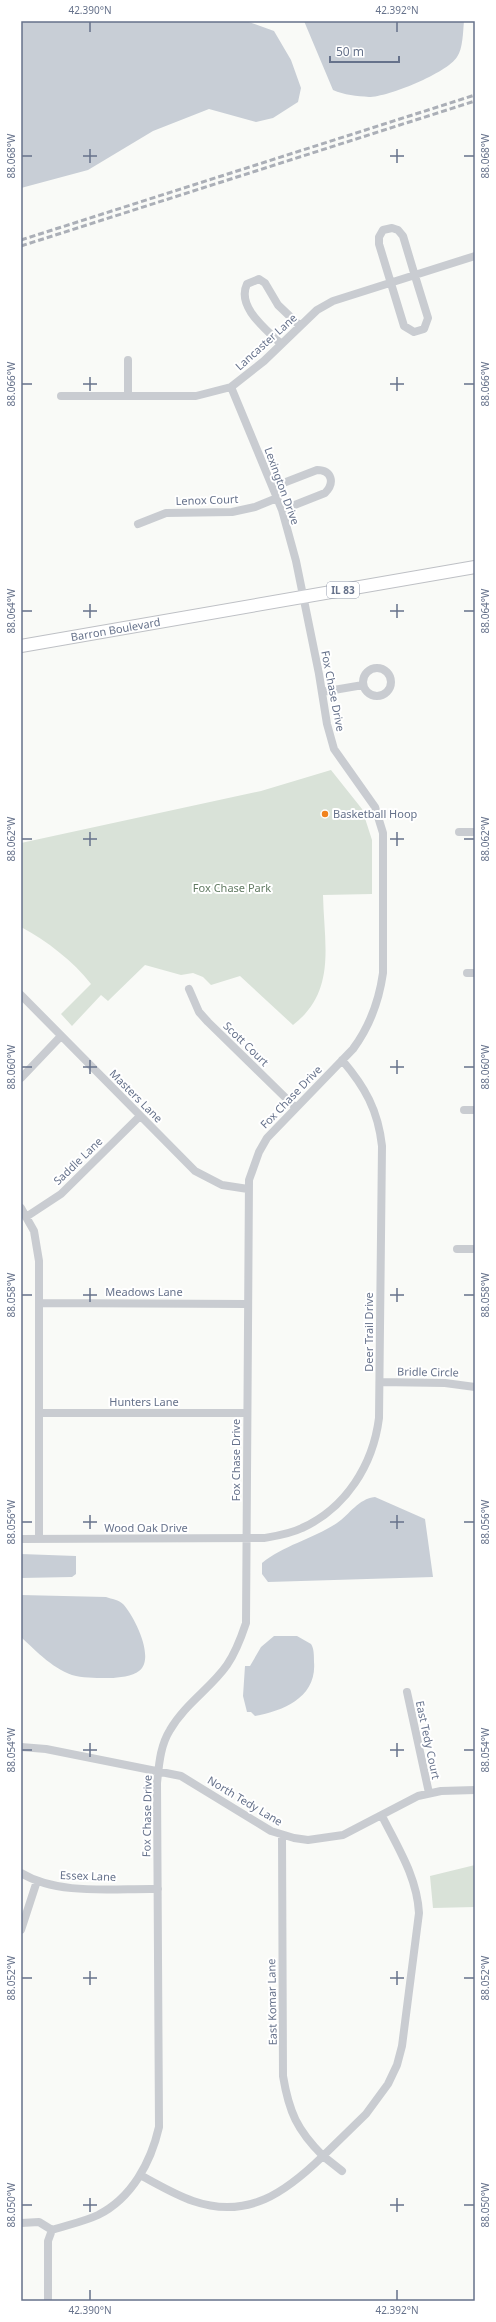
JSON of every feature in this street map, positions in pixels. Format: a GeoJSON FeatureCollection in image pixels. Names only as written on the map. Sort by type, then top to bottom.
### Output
{"type":"FeatureCollection","features":[{"type":"Feature","properties":{"kind":"main road","name":"IL 83"},"geometry":{"type":"LineString","coordinates":[[303,597],[475,567]]}},
{"type":"Feature","properties":{"kind":"main road","name":"Barron Boulevard"},"geometry":{"type":"LineString","coordinates":[[21,646],[211,615],[303,597]]}},
{"type":"Feature","properties":{"kind":"street"},"geometry":{"type":"LineString","coordinates":[[392,228],[398,230],[403,236],[428,318],[424,329],[414,332],[404,326],[391,284],[379,244],[379,237],[383,230],[392,228]]}},
{"type":"Feature","properties":{"kind":"street","name":"Lancaster Lane"},"geometry":{"type":"LineString","coordinates":[[62,396],[196,396],[231,387],[281,344],[317,310],[333,301],[391,284],[475,256]]}},
{"type":"Feature","properties":{"kind":"street"},"geometry":{"type":"LineString","coordinates":[[281,344],[255,318],[244,298],[243,291],[246,284],[259,279],[265,282],[278,305],[300,326]]}},
{"type":"Feature","properties":{"kind":"street"},"geometry":{"type":"LineString","coordinates":[[128,360],[128,396]]}},
{"type":"Feature","properties":{"kind":"street","name":"Lexington Drive"},"geometry":{"type":"LineString","coordinates":[[231,387],[282,510],[303,597]]}},
{"type":"Feature","properties":{"kind":"street"},"geometry":{"type":"LineString","coordinates":[[273,487],[317,470],[323,470],[329,474],[332,481],[330,488],[325,493],[282,510]]}},
{"type":"Feature","properties":{"kind":"street","name":"Lenox Court"},"geometry":{"type":"LineString","coordinates":[[138,524],[166,513],[232,512],[256,507],[277,498]]}},
{"type":"Feature","properties":{"kind":"street","name":"Fox Chase Drive"},"geometry":{"type":"LineString","coordinates":[[52,2230],[100,2214],[128,2191],[140,2175],[155,2144],[158,2127],[158,1771],[163,1745],[170,1730],[185,1709],[226,1666],[238,1648],[246,1617],[248,1538],[249,1180],[259,1152],[267,1138],[342,1060],[364,1034],[381,989],[383,972],[383,833],[375,807],[334,749],[327,724],[303,597]]}},
{"type":"Feature","properties":{"kind":"street"},"geometry":{"type":"LineString","coordinates":[[322,692],[363,685]]}},
{"type":"Feature","properties":{"kind":"street"},"geometry":{"type":"LineString","coordinates":[[459,832],[475,832]]}},
{"type":"Feature","properties":{"kind":"street","name":"Scott Court"},"geometry":{"type":"LineString","coordinates":[[189,989],[199,1012],[296,1108]]}},
{"type":"Feature","properties":{"kind":"street","name":"Masters Lane"},"geometry":{"type":"LineString","coordinates":[[21,996],[195,1171],[222,1185],[248,1189]]}},
{"type":"Feature","properties":{"kind":"street"},"geometry":{"type":"LineString","coordinates":[[21,1078],[62,1036]]}},
{"type":"Feature","properties":{"kind":"street","name":"Deer Trail Drive"},"geometry":{"type":"LineString","coordinates":[[248,1538],[264,1538],[302,1528],[332,1509],[347,1495],[373,1450],[379,1418],[380,1382],[380,1133],[367,1093],[360,1081],[342,1060]]}},
{"type":"Feature","properties":{"kind":"street"},"geometry":{"type":"LineString","coordinates":[[464,1110],[475,1110]]}},
{"type":"Feature","properties":{"kind":"street","name":"Saddle Lane"},"geometry":{"type":"LineString","coordinates":[[26,1217],[61,1194],[140,1116]]}},
{"type":"Feature","properties":{"kind":"street"},"geometry":{"type":"LineString","coordinates":[[21,1208],[34,1231],[38,1248],[40,1303],[40,1539]]}},
{"type":"Feature","properties":{"kind":"street"},"geometry":{"type":"LineString","coordinates":[[457,1249],[475,1249]]}},
{"type":"Feature","properties":{"kind":"street","name":"Meadows Lane"},"geometry":{"type":"LineString","coordinates":[[40,1303],[248,1304]]}},
{"type":"Feature","properties":{"kind":"street","name":"Bridle Circle"},"geometry":{"type":"LineString","coordinates":[[380,1382],[446,1382],[475,1387]]}},
{"type":"Feature","properties":{"kind":"street","name":"Hunters Lane"},"geometry":{"type":"LineString","coordinates":[[40,1413],[248,1413]]}},
{"type":"Feature","properties":{"kind":"street","name":"Wood Oak Drive"},"geometry":{"type":"LineString","coordinates":[[21,1539],[248,1538]]}},
{"type":"Feature","properties":{"kind":"street","name":"East Tedy Court"},"geometry":{"type":"LineString","coordinates":[[407,1692],[429,1794]]}},
{"type":"Feature","properties":{"kind":"street","name":"North Tedy Lane"},"geometry":{"type":"LineString","coordinates":[[21,1747],[46,1749],[181,1776],[270,1831],[308,1840],[330,1839],[356,1830],[418,1796],[441,1791],[475,1790]]}},
{"type":"Feature","properties":{"kind":"street"},"geometry":{"type":"LineString","coordinates":[[140,2175],[191,2201],[221,2206],[240,2205],[276,2196],[303,2176],[323,2156],[376,2101],[388,2084],[402,2046],[419,1913],[414,1880],[382,1816]]}},
{"type":"Feature","properties":{"kind":"street","name":"East Komar Lane"},"geometry":{"type":"LineString","coordinates":[[282,1835],[283,2076],[287,2103],[298,2127],[323,2156],[342,2172]]}},
{"type":"Feature","properties":{"kind":"street","name":"Essex Lane"},"geometry":{"type":"LineString","coordinates":[[21,1872],[38,1881],[63,1888],[158,1889]]}},
{"type":"Feature","properties":{"kind":"street"},"geometry":{"type":"LineString","coordinates":[[21,1930],[38,1881]]}},
{"type":"Feature","properties":{"kind":"street"},"geometry":{"type":"LineString","coordinates":[[21,2223],[40,2222],[52,2230],[48,2241],[48,2301]]}},
{"type":"Feature","properties":{"kind":"green space","name":"Fox Chase Park"},"geometry":{"type":"Polygon","coordinates":[[[331,770],[362,809],[372,840],[372,894],[323,895],[326,949],[325,966],[322,982],[316,997],[307,1012],[293,1025],[240,976],[211,985],[203,977],[193,973],[181,975],[145,965],[108,1001],[101,995],[72,1026],[61,1014],[91,984],[76,967],[59,952],[21,927],[21,843],[261,791],[331,770]]]}},
{"type":"Feature","properties":{"kind":"green space"},"geometry":{"type":"Polygon","coordinates":[[[475,1865],[475,1907],[433,1908],[430,1876],[475,1865]]]}},
{"type":"Feature","properties":{"kind":"shaded area"},"geometry":{"type":"Polygon","coordinates":[[[21,21],[246,21],[274,31],[291,60],[301,88],[298,102],[273,118],[256,122],[209,109],[153,131],[88,170],[21,188],[21,21]]]}},
{"type":"Feature","properties":{"kind":"shaded area"},"geometry":{"type":"Polygon","coordinates":[[[304,21],[464,21],[459,54],[451,63],[430,77],[403,89],[369,97],[355,96],[333,90],[304,21]]]}},
{"type":"Feature","properties":{"kind":"shaded area"},"geometry":{"type":"Polygon","coordinates":[[[375,1497],[425,1519],[433,1577],[268,1582],[262,1574],[262,1563],[270,1557],[337,1523],[359,1504],[369,1498],[375,1497]]]}},
{"type":"Feature","properties":{"kind":"shaded area"},"geometry":{"type":"Polygon","coordinates":[[[21,1554],[76,1556],[76,1574],[72,1577],[21,1578],[21,1554]]]}},
{"type":"Feature","properties":{"kind":"shaded area"},"geometry":{"type":"Polygon","coordinates":[[[21,1595],[106,1597],[120,1602],[128,1610],[142,1637],[145,1657],[144,1665],[139,1671],[133,1674],[113,1678],[80,1677],[61,1670],[46,1660],[21,1637],[21,1595]]]}},
{"type":"Feature","properties":{"kind":"shaded area"},"geometry":{"type":"Polygon","coordinates":[[[274,1636],[297,1636],[311,1644],[314,1655],[314,1674],[304,1693],[296,1700],[277,1710],[255,1716],[251,1712],[247,1712],[243,1696],[245,1666],[250,1666],[261,1647],[274,1636]]]}},
{"type":"Feature","properties":{"kind":"railway"},"geometry":{"type":"LineString","coordinates":[[21,240],[475,95]]}},
{"type":"Feature","properties":{"kind":"railway"},"geometry":{"type":"LineString","coordinates":[[21,246],[475,101]]}},
{"type":"Feature","properties":{"kind":"place","name":"Basketball Hoop"},"geometry":{"type":"Point","coordinates":[325,814]}}]}
